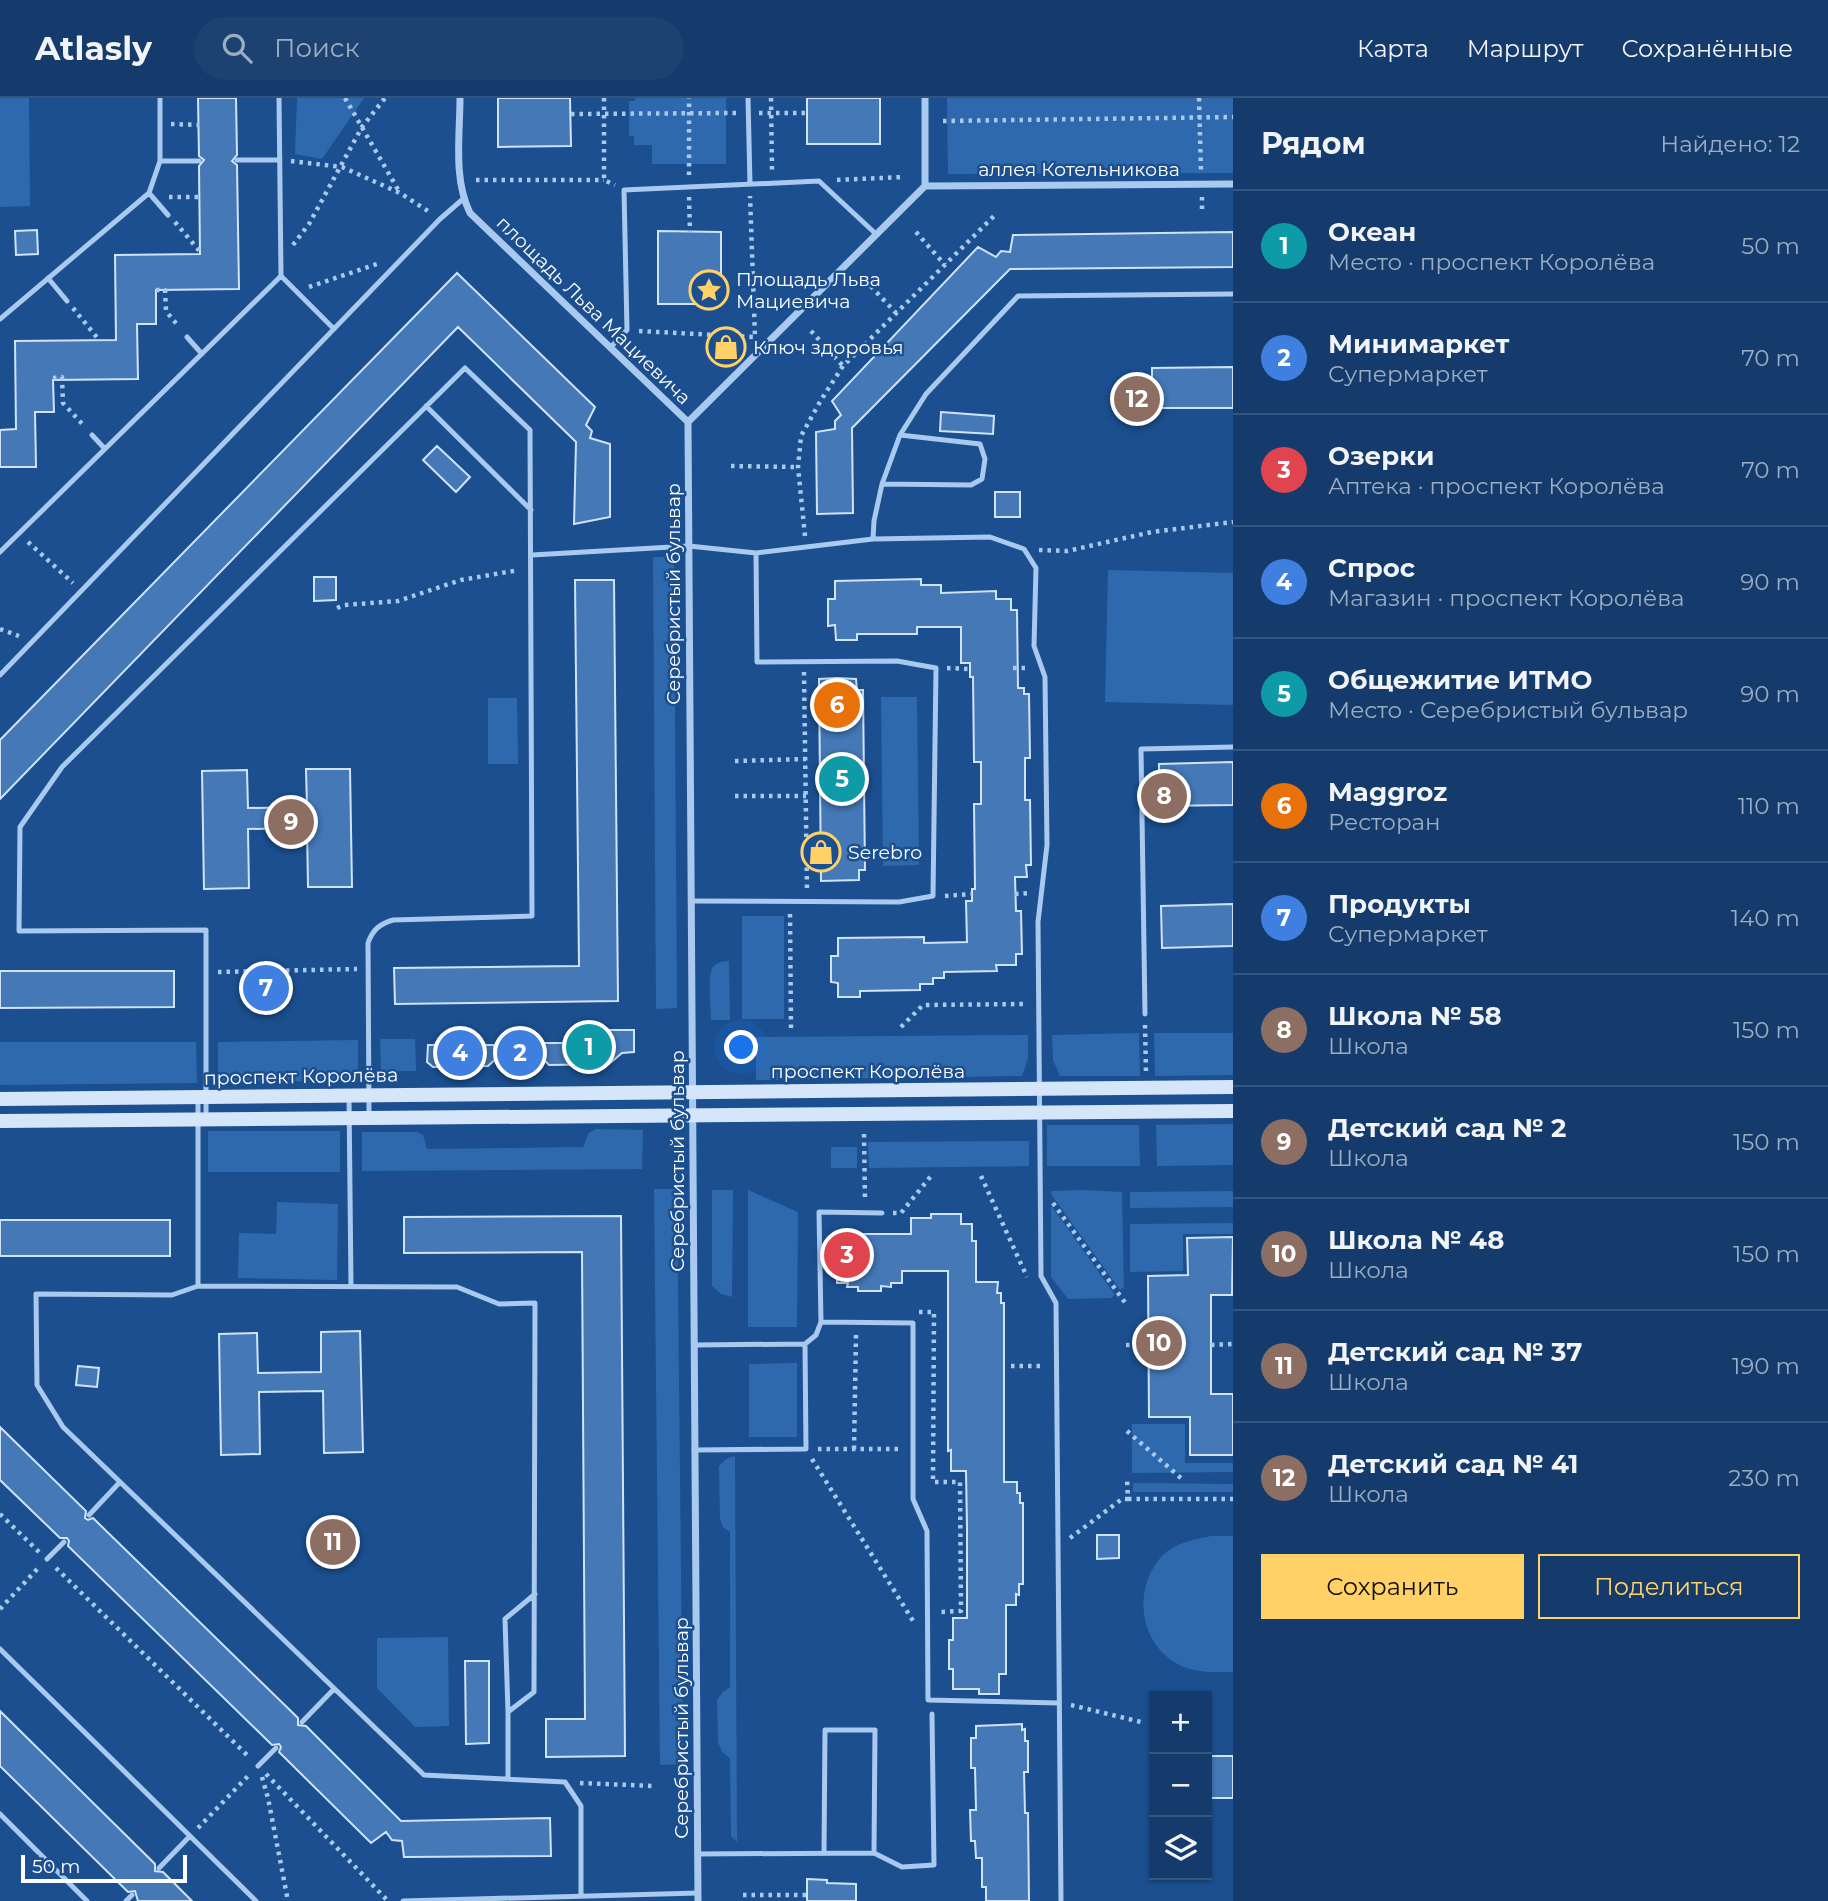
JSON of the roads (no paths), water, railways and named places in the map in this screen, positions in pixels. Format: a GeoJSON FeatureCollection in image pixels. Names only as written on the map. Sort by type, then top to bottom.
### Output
{"type":"FeatureCollection","features":[{"type":"Feature","properties":{"kind":"street"},"geometry":{"type":"LineString","coordinates":[[460,98],[460,179],[463,200]]}},
{"type":"Feature","properties":{"kind":"street"},"geometry":{"type":"LineString","coordinates":[[925,98],[925,186]]}},
{"type":"Feature","properties":{"kind":"street","name":"аллея Котельникова"},"geometry":{"type":"LineString","coordinates":[[925,186],[1233,184]]}},
{"type":"Feature","properties":{"kind":"street","name":"площадь Льва Мациевича"},"geometry":{"type":"LineString","coordinates":[[463,200],[470,213],[688,422],[925,186]]}},
{"type":"Feature","properties":{"kind":"street","name":"Серебристый бульвар"},"geometry":{"type":"LineString","coordinates":[[688,422],[698,1897]]}},
{"type":"Feature","properties":{"kind":"street","name":"проспект Королёва"},"geometry":{"type":"LineString","coordinates":[[0,1099],[1233,1087]]}},
{"type":"Feature","properties":{"kind":"street"},"geometry":{"type":"LineString","coordinates":[[0,1121],[1233,1111]]}},
{"type":"Feature","properties":{"kind":"lane"},"geometry":{"type":"LineString","coordinates":[[0,319],[149,193],[160,161],[160,98]]}},
{"type":"Feature","properties":{"kind":"lane"},"geometry":{"type":"LineString","coordinates":[[279,98],[281,276],[334,329]]}},
{"type":"Feature","properties":{"kind":"lane"},"geometry":{"type":"LineString","coordinates":[[748,98],[750,184]]}},
{"type":"Feature","properties":{"kind":"lane"},"geometry":{"type":"LineString","coordinates":[[237,160],[280,160]]}},
{"type":"Feature","properties":{"kind":"lane"},"geometry":{"type":"LineString","coordinates":[[160,161],[199,161]]}},
{"type":"Feature","properties":{"kind":"lane"},"geometry":{"type":"LineString","coordinates":[[611,347],[627,330],[624,190],[818,181],[877,235]]}},
{"type":"Feature","properties":{"kind":"lane"},"geometry":{"type":"LineString","coordinates":[[149,193],[168,215]]}},
{"type":"Feature","properties":{"kind":"lane"},"geometry":{"type":"LineString","coordinates":[[0,675],[440,219],[463,200]]}},
{"type":"Feature","properties":{"kind":"lane"},"geometry":{"type":"LineString","coordinates":[[0,552],[281,276]]}},
{"type":"Feature","properties":{"kind":"lane"},"geometry":{"type":"LineString","coordinates":[[48,278],[67,301]]}},
{"type":"Feature","properties":{"kind":"lane"},"geometry":{"type":"LineString","coordinates":[[873,539],[882,484],[900,435],[926,394],[1018,296],[1233,294]]}},
{"type":"Feature","properties":{"kind":"lane"},"geometry":{"type":"LineString","coordinates":[[187,337],[202,354]]}},
{"type":"Feature","properties":{"kind":"lane"},"geometry":{"type":"LineString","coordinates":[[198,1286],[206,930],[19,931],[20,827],[62,766],[465,368],[530,430],[533,916],[393,920],[381,924],[372,933],[368,943],[369,1118]]}},
{"type":"Feature","properties":{"kind":"lane"},"geometry":{"type":"LineString","coordinates":[[426,406],[531,511]]}},
{"type":"Feature","properties":{"kind":"lane"},"geometry":{"type":"LineString","coordinates":[[92,435],[105,449]]}},
{"type":"Feature","properties":{"kind":"lane"},"geometry":{"type":"LineString","coordinates":[[882,484],[971,485],[982,479],[985,459],[980,444],[900,435]]}},
{"type":"Feature","properties":{"kind":"lane"},"geometry":{"type":"LineString","coordinates":[[532,555],[689,546],[756,554],[873,539],[990,537],[1024,549],[1035,568],[1034,646],[1045,677],[1047,845],[1038,922],[1041,1276],[1056,1303],[1061,1901]]}},
{"type":"Feature","properties":{"kind":"lane"},"geometry":{"type":"LineString","coordinates":[[0,538],[7,545]]}},
{"type":"Feature","properties":{"kind":"lane"},"geometry":{"type":"LineString","coordinates":[[691,901],[899,902],[933,896],[936,668],[897,661],[757,662],[756,554]]}},
{"type":"Feature","properties":{"kind":"lane"},"geometry":{"type":"LineString","coordinates":[[1145,1014],[1141,749],[1233,747]]}},
{"type":"Feature","properties":{"kind":"lane"},"geometry":{"type":"LineString","coordinates":[[349,1095],[351,1286]]}},
{"type":"Feature","properties":{"kind":"lane"},"geometry":{"type":"LineString","coordinates":[[694,1345],[805,1344],[816,1335],[821,1322],[819,1212],[882,1213]]}},
{"type":"Feature","properties":{"kind":"lane"},"geometry":{"type":"LineString","coordinates":[[508,1712],[534,1692],[535,1303],[499,1304],[457,1287],[198,1286],[172,1295],[36,1294],[37,1385],[64,1427],[424,1775],[565,1782],[581,1806],[581,1896]]}},
{"type":"Feature","properties":{"kind":"lane"},"geometry":{"type":"LineString","coordinates":[[821,1322],[913,1323],[913,1499],[927,1531],[929,1700],[1059,1703]]}},
{"type":"Feature","properties":{"kind":"lane"},"geometry":{"type":"LineString","coordinates":[[695,1450],[806,1450],[805,1344]]}},
{"type":"Feature","properties":{"kind":"lane"},"geometry":{"type":"LineString","coordinates":[[89,1515],[120,1482]]}},
{"type":"Feature","properties":{"kind":"lane"},"geometry":{"type":"LineString","coordinates":[[47,1559],[64,1542]]}},
{"type":"Feature","properties":{"kind":"lane"},"geometry":{"type":"LineString","coordinates":[[508,1779],[505,1619],[535,1594]]}},
{"type":"Feature","properties":{"kind":"lane"},"geometry":{"type":"LineString","coordinates":[[0,1649],[256,1901]]}},
{"type":"Feature","properties":{"kind":"lane"},"geometry":{"type":"LineString","coordinates":[[302,1722],[334,1689]]}},
{"type":"Feature","properties":{"kind":"lane"},"geometry":{"type":"LineString","coordinates":[[698,1854],[874,1853],[902,1867],[934,1865],[932,1714]]}},
{"type":"Feature","properties":{"kind":"lane"},"geometry":{"type":"LineString","coordinates":[[824,1853],[825,1730],[875,1730],[874,1853]]}},
{"type":"Feature","properties":{"kind":"lane"},"geometry":{"type":"LineString","coordinates":[[258,1766],[276,1748]]}},
{"type":"Feature","properties":{"kind":"lane"},"geometry":{"type":"LineString","coordinates":[[0,1814],[87,1901]]}},
{"type":"Feature","properties":{"kind":"lane"},"geometry":{"type":"LineString","coordinates":[[159,1868],[190,1836]]}},
{"type":"Feature","properties":{"kind":"lane"},"geometry":{"type":"LineString","coordinates":[[127,1901],[132,1895]]}},
{"type":"Feature","properties":{"kind":"lane"},"geometry":{"type":"LineString","coordinates":[[403,1901],[581,1896],[698,1897]]}},
{"type":"Feature","properties":{"kind":"place","name":"Площадь Льва Мациевича"},"geometry":{"type":"Point","coordinates":[709,290]}},
{"type":"Feature","properties":{"kind":"place","name":"Ключ здоровья"},"geometry":{"type":"Point","coordinates":[726,347]}},
{"type":"Feature","properties":{"kind":"place","name":"Детский сад № 41"},"geometry":{"type":"Point","coordinates":[1137,399]}},
{"type":"Feature","properties":{"kind":"place","name":"Maggroz"},"geometry":{"type":"Point","coordinates":[837,705]}},
{"type":"Feature","properties":{"kind":"place","name":"Общежитие ИТМО"},"geometry":{"type":"Point","coordinates":[842,779]}},
{"type":"Feature","properties":{"kind":"place","name":"Школа № 58"},"geometry":{"type":"Point","coordinates":[1164,796]}},
{"type":"Feature","properties":{"kind":"place","name":"Детский сад № 2"},"geometry":{"type":"Point","coordinates":[291,822]}},
{"type":"Feature","properties":{"kind":"place","name":"Serebro"},"geometry":{"type":"Point","coordinates":[821,852]}},
{"type":"Feature","properties":{"kind":"place","name":"Продукты"},"geometry":{"type":"Point","coordinates":[266,988]}},
{"type":"Feature","properties":{"kind":"place","name":"Океан"},"geometry":{"type":"Point","coordinates":[589,1047]}},
{"type":"Feature","properties":{"kind":"place","name":"Спрос"},"geometry":{"type":"Point","coordinates":[460,1053]}},
{"type":"Feature","properties":{"kind":"place","name":"Минимаркет"},"geometry":{"type":"Point","coordinates":[520,1053]}},
{"type":"Feature","properties":{"kind":"place","name":"Озерки"},"geometry":{"type":"Point","coordinates":[847,1255]}},
{"type":"Feature","properties":{"kind":"place","name":"Школа № 48"},"geometry":{"type":"Point","coordinates":[1159,1343]}},
{"type":"Feature","properties":{"kind":"place","name":"Детский сад № 37"},"geometry":{"type":"Point","coordinates":[333,1542]}}]}
